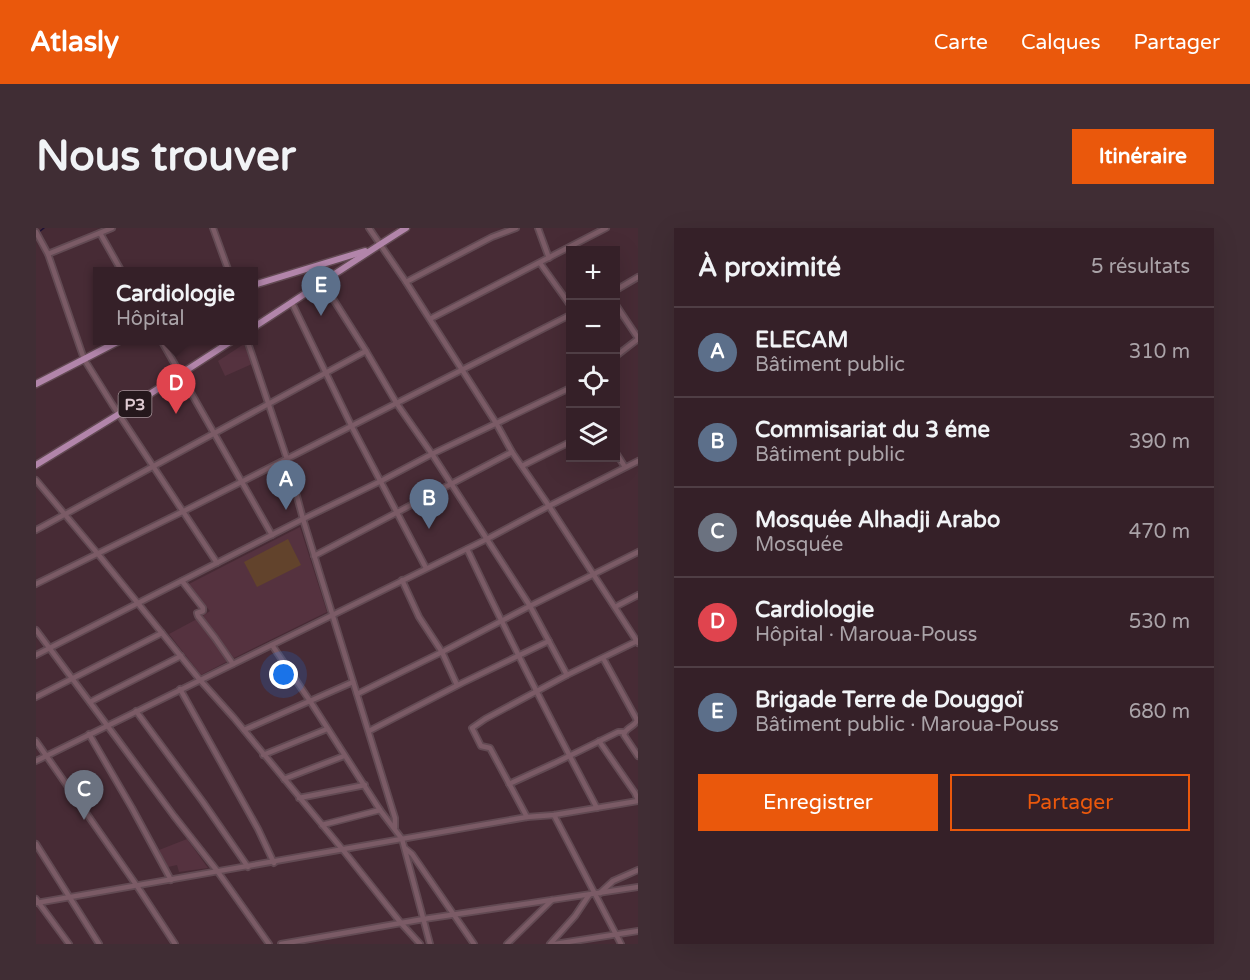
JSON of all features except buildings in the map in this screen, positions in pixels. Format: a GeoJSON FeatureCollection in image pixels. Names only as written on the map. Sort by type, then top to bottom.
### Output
{"type":"FeatureCollection","features":[{"type":"Feature","properties":{"kind":"main road"},"geometry":{"type":"LineString","coordinates":[[258,324],[406,228]]}},
{"type":"Feature","properties":{"kind":"main road"},"geometry":{"type":"LineString","coordinates":[[258,284],[373,248]]}},
{"type":"Feature","properties":{"kind":"main road"},"geometry":{"type":"LineString","coordinates":[[36,384],[111,345]]}},
{"type":"Feature","properties":{"kind":"main road","name":"P3"},"geometry":{"type":"LineString","coordinates":[[36,465],[225,345]]}},
{"type":"Feature","properties":{"kind":"street"},"geometry":{"type":"LineString","coordinates":[[48,254],[112,228]]}},
{"type":"Feature","properties":{"kind":"street"},"geometry":{"type":"LineString","coordinates":[[213,228],[226,267]]}},
{"type":"Feature","properties":{"kind":"street"},"geometry":{"type":"LineString","coordinates":[[369,228],[430,319],[512,452],[638,641],[567,675],[485,719],[472,729],[481,747],[490,748],[527,818]]}},
{"type":"Feature","properties":{"kind":"street"},"geometry":{"type":"LineString","coordinates":[[406,282],[516,228]]}},
{"type":"Feature","properties":{"kind":"street"},"geometry":{"type":"LineString","coordinates":[[537,228],[549,258]]}},
{"type":"Feature","properties":{"kind":"street"},"geometry":{"type":"LineString","coordinates":[[577,246],[606,228]]}},
{"type":"Feature","properties":{"kind":"street"},"geometry":{"type":"LineString","coordinates":[[100,233],[119,267]]}},
{"type":"Feature","properties":{"kind":"street"},"geometry":{"type":"LineString","coordinates":[[37,234],[48,254],[84,359],[217,563]]}},
{"type":"Feature","properties":{"kind":"street"},"geometry":{"type":"LineString","coordinates":[[430,319],[566,251]]}},
{"type":"Feature","properties":{"kind":"street"},"geometry":{"type":"LineString","coordinates":[[540,263],[566,300]]}},
{"type":"Feature","properties":{"kind":"street"},"geometry":{"type":"LineString","coordinates":[[620,287],[638,277]]}},
{"type":"Feature","properties":{"kind":"street"},"geometry":{"type":"LineString","coordinates":[[323,283],[397,404],[452,484],[530,606],[567,675]]}},
{"type":"Feature","properties":{"kind":"street"},"geometry":{"type":"LineString","coordinates":[[292,303],[352,427],[426,568]]}},
{"type":"Feature","properties":{"kind":"street"},"geometry":{"type":"LineString","coordinates":[[618,354],[638,338],[620,312]]}},
{"type":"Feature","properties":{"kind":"street"},"geometry":{"type":"LineString","coordinates":[[37,582],[98,554],[352,427],[566,317]]}},
{"type":"Feature","properties":{"kind":"street"},"geometry":{"type":"LineString","coordinates":[[164,345],[272,535]]}},
{"type":"Feature","properties":{"kind":"street"},"geometry":{"type":"LineString","coordinates":[[250,345],[287,459],[314,556],[369,731],[395,818],[395,828]]}},
{"type":"Feature","properties":{"kind":"street"},"geometry":{"type":"LineString","coordinates":[[36,530],[366,351]]}},
{"type":"Feature","properties":{"kind":"street"},"geometry":{"type":"LineString","coordinates":[[36,655],[432,454],[566,390]]}},
{"type":"Feature","properties":{"kind":"street"},"geometry":{"type":"LineString","coordinates":[[522,466],[566,444]]}},
{"type":"Feature","properties":{"kind":"street"},"geometry":{"type":"LineString","coordinates":[[314,556],[512,452]]}},
{"type":"Feature","properties":{"kind":"street"},"geometry":{"type":"LineString","coordinates":[[620,460],[625,467]]}},
{"type":"Feature","properties":{"kind":"street"},"geometry":{"type":"LineString","coordinates":[[36,760],[467,549],[638,461]]}},
{"type":"Feature","properties":{"kind":"street"},"geometry":{"type":"LineString","coordinates":[[36,480],[420,944]]}},
{"type":"Feature","properties":{"kind":"street"},"geometry":{"type":"LineString","coordinates":[[467,549],[501,621],[597,808]]}},
{"type":"Feature","properties":{"kind":"street"},"geometry":{"type":"LineString","coordinates":[[357,694],[638,552]]}},
{"type":"Feature","properties":{"kind":"street"},"geometry":{"type":"LineString","coordinates":[[402,580],[419,617],[442,652],[457,685]]}},
{"type":"Feature","properties":{"kind":"street"},"geometry":{"type":"LineString","coordinates":[[182,581],[203,608],[197,613],[198,616],[233,664]]}},
{"type":"Feature","properties":{"kind":"street"},"geometry":{"type":"LineString","coordinates":[[615,607],[638,595]]}},
{"type":"Feature","properties":{"kind":"street"},"geometry":{"type":"LineString","coordinates":[[36,630],[218,872],[269,944]]}},
{"type":"Feature","properties":{"kind":"street"},"geometry":{"type":"LineString","coordinates":[[36,697],[162,633]]}},
{"type":"Feature","properties":{"kind":"street"},"geometry":{"type":"LineString","coordinates":[[369,731],[549,641]]}},
{"type":"Feature","properties":{"kind":"street"},"geometry":{"type":"LineString","coordinates":[[272,645],[380,810],[402,839],[430,944]]}},
{"type":"Feature","properties":{"kind":"street"},"geometry":{"type":"LineString","coordinates":[[90,702],[181,656]]}},
{"type":"Feature","properties":{"kind":"street"},"geometry":{"type":"LineString","coordinates":[[509,784],[618,732],[624,732],[635,724],[637,720],[603,658]]}},
{"type":"Feature","properties":{"kind":"street"},"geometry":{"type":"LineString","coordinates":[[244,730],[353,682]]}},
{"type":"Feature","properties":{"kind":"street"},"geometry":{"type":"LineString","coordinates":[[180,689],[258,829],[274,863]]}},
{"type":"Feature","properties":{"kind":"street"},"geometry":{"type":"LineString","coordinates":[[136,711],[248,867]]}},
{"type":"Feature","properties":{"kind":"street"},"geometry":{"type":"LineString","coordinates":[[263,755],[327,729]]}},
{"type":"Feature","properties":{"kind":"street"},"geometry":{"type":"LineString","coordinates":[[624,732],[638,756]]}},
{"type":"Feature","properties":{"kind":"street"},"geometry":{"type":"LineString","coordinates":[[89,734],[171,880]]}},
{"type":"Feature","properties":{"kind":"street"},"geometry":{"type":"LineString","coordinates":[[36,741],[175,944]]}},
{"type":"Feature","properties":{"kind":"street"},"geometry":{"type":"LineString","coordinates":[[37,902],[638,801],[635,792],[599,741]]}},
{"type":"Feature","properties":{"kind":"street"},"geometry":{"type":"LineString","coordinates":[[284,779],[344,756]]}},
{"type":"Feature","properties":{"kind":"street"},"geometry":{"type":"LineString","coordinates":[[299,798],[364,785]]}},
{"type":"Feature","properties":{"kind":"street"},"geometry":{"type":"LineString","coordinates":[[322,825],[380,810]]}},
{"type":"Feature","properties":{"kind":"street"},"geometry":{"type":"LineString","coordinates":[[555,815],[598,893],[621,944]]}},
{"type":"Feature","properties":{"kind":"street"},"geometry":{"type":"LineString","coordinates":[[36,844],[99,944]]}},
{"type":"Feature","properties":{"kind":"street"},"geometry":{"type":"LineString","coordinates":[[404,847],[412,854],[474,944]]}},
{"type":"Feature","properties":{"kind":"street"},"geometry":{"type":"LineString","coordinates":[[598,893],[613,881],[638,870]]}},
{"type":"Feature","properties":{"kind":"street"},"geometry":{"type":"LineString","coordinates":[[281,944],[424,919],[638,887]]}},
{"type":"Feature","properties":{"kind":"street"},"geometry":{"type":"LineString","coordinates":[[552,944],[589,895]]}},
{"type":"Feature","properties":{"kind":"street"},"geometry":{"type":"LineString","coordinates":[[507,944],[552,900]]}},
{"type":"Feature","properties":{"kind":"street"},"geometry":{"type":"LineString","coordinates":[[37,902],[69,944]]}},
{"type":"Feature","properties":{"kind":"street"},"geometry":{"type":"LineString","coordinates":[[552,944],[577,943],[638,931]]}},
{"type":"Feature","properties":{"kind":"shaded area"},"geometry":{"type":"Polygon","coordinates":[[[244,345],[252,364],[225,376],[218,361],[244,345]]]}},
{"type":"Feature","properties":{"kind":"shaded area"},"geometry":{"type":"Polygon","coordinates":[[[300,527],[327,612],[234,658],[201,617],[210,611],[187,585],[300,527]]]}},
{"type":"Feature","properties":{"kind":"shaded area"},"geometry":{"type":"Polygon","coordinates":[[[288,539],[301,565],[257,587],[244,562],[288,539]]]}},
{"type":"Feature","properties":{"kind":"shaded area"},"geometry":{"type":"Polygon","coordinates":[[[197,619],[230,660],[201,675],[169,634],[197,619]]]}},
{"type":"Feature","properties":{"kind":"shaded area"},"geometry":{"type":"Polygon","coordinates":[[[187,839],[208,868],[179,872],[177,865],[168,867],[159,850],[187,839]]]}},
{"type":"Feature","properties":{"kind":"waterway"},"geometry":{"type":"LineString","coordinates":[[39,232],[44,228]]}},
{"type":"Feature","properties":{"kind":"place","name":"Brigade Terre de Douggoï"},"geometry":{"type":"Point","coordinates":[321,316]}},
{"type":"Feature","properties":{"kind":"place","name":"Cardiologie"},"geometry":{"type":"Point","coordinates":[176,414]}},
{"type":"Feature","properties":{"kind":"place","name":"ELECAM"},"geometry":{"type":"Point","coordinates":[286,510]}},
{"type":"Feature","properties":{"kind":"place","name":"Commisariat du 3 éme"},"geometry":{"type":"Point","coordinates":[429,529]}},
{"type":"Feature","properties":{"kind":"place","name":"Mosquée Alhadji Arabo"},"geometry":{"type":"Point","coordinates":[84,820]}}]}
